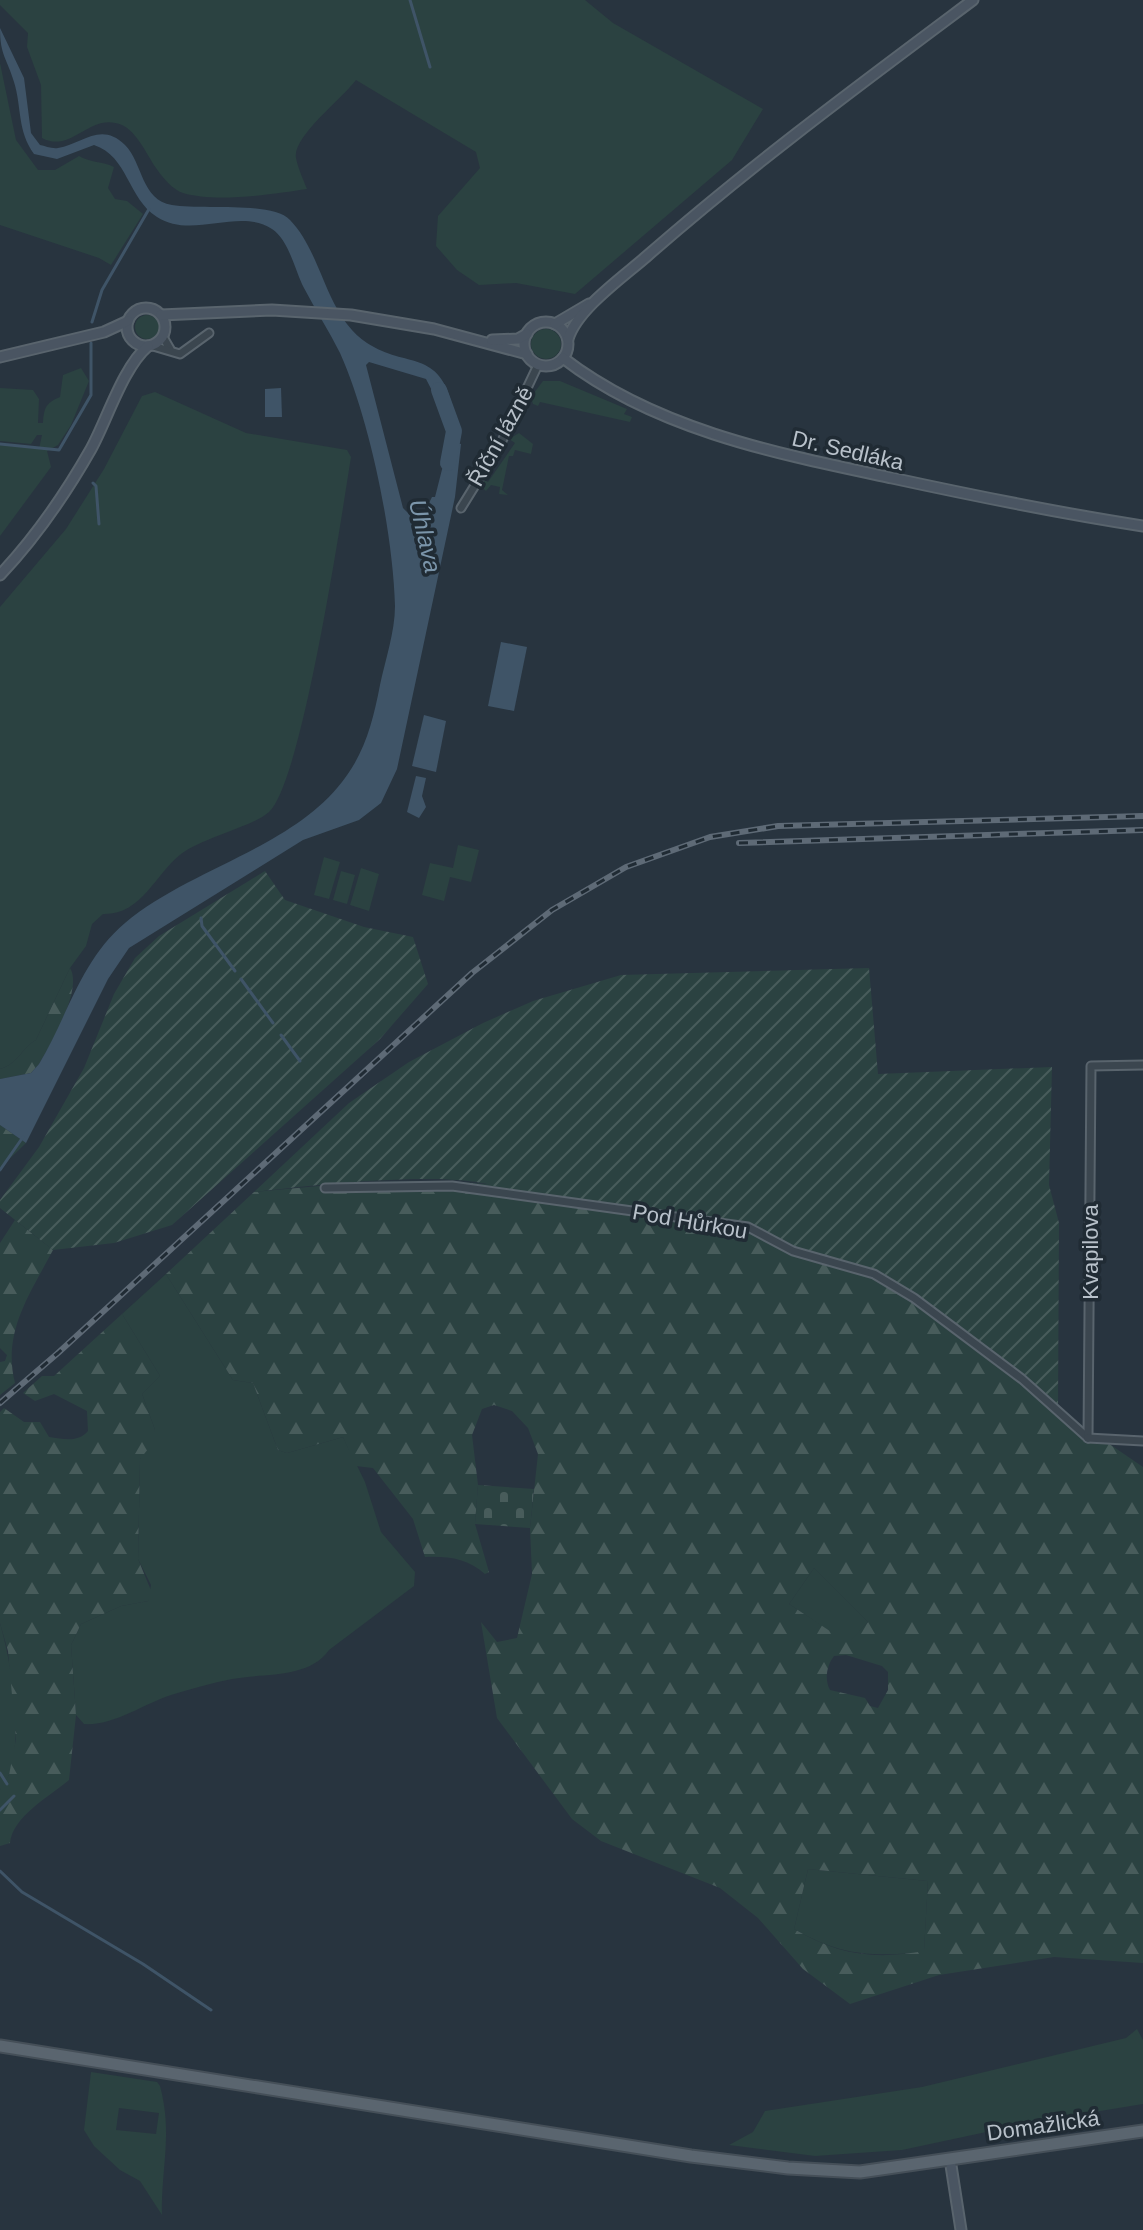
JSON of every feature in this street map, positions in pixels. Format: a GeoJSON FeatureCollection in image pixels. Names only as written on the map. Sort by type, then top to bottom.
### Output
{"type":"FeatureCollection","features":[{"type":"Feature","properties":{"kind":"main road"},"geometry":{"type":"LineString","coordinates":[[0,357],[104,332],[128,321],[140,309],[149,308],[161,315],[180,317],[272,310],[382,319],[481,341],[527,354],[538,365],[549,366],[563,358],[577,322],[599,298],[777,148],[973,0]]}},
{"type":"Feature","properties":{"kind":"main road"},"geometry":{"type":"LineString","coordinates":[[481,341],[518,339],[539,324],[555,324],[599,298]]}},
{"type":"Feature","properties":{"kind":"main road"},"geometry":{"type":"LineString","coordinates":[[161,315],[164,332]]}},
{"type":"Feature","properties":{"kind":"main road"},"geometry":{"type":"LineString","coordinates":[[0,575],[55,505],[90,450],[131,368],[180,317]]}},
{"type":"Feature","properties":{"kind":"main road"},"geometry":{"type":"LineString","coordinates":[[128,321],[131,368]]}},
{"type":"Feature","properties":{"kind":"main road"},"geometry":{"type":"LineString","coordinates":[[555,324],[568,339]]}},
{"type":"Feature","properties":{"kind":"main road"},"geometry":{"type":"LineString","coordinates":[[104,332],[130,337],[150,346]]}},
{"type":"Feature","properties":{"kind":"main road"},"geometry":{"type":"LineString","coordinates":[[527,334],[527,354]]}},
{"type":"Feature","properties":{"kind":"main road","name":"Dr. Sedláka"},"geometry":{"type":"LineString","coordinates":[[563,358],[619,395],[738,442],[942,489],[1143,526]]}},
{"type":"Feature","properties":{"kind":"main road","name":"Domažlická"},"geometry":{"type":"LineString","coordinates":[[0,2046],[736,2163],[860,2172],[1143,2131]]}},
{"type":"Feature","properties":{"kind":"main road"},"geometry":{"type":"LineString","coordinates":[[950,2159],[961,2230]]}},
{"type":"Feature","properties":{"kind":"street"},"geometry":{"type":"LineString","coordinates":[[164,332],[165,345],[175,353]]}},
{"type":"Feature","properties":{"kind":"street"},"geometry":{"type":"LineString","coordinates":[[150,346],[175,353],[187,351],[209,333]]}},
{"type":"Feature","properties":{"kind":"street","name":"Říční lázně"},"geometry":{"type":"LineString","coordinates":[[461,508],[500,445],[538,365]]}},
{"type":"Feature","properties":{"kind":"street","name":"Kvapilova"},"geometry":{"type":"LineString","coordinates":[[1088,1438],[1091,1066],[1143,1065]]}},
{"type":"Feature","properties":{"kind":"street","name":"Pod Hůrkou"},"geometry":{"type":"LineString","coordinates":[[325,1188],[442,1185],[748,1227],[793,1251],[874,1274],[914,1298],[1022,1379],[1088,1438]]}},
{"type":"Feature","properties":{"kind":"street"},"geometry":{"type":"LineString","coordinates":[[1088,1438],[1143,1441]]}},
{"type":"Feature","properties":{"kind":"green space"},"geometry":{"type":"Polygon","coordinates":[[[0,0],[585,0],[613,23],[763,109],[732,160],[575,294],[516,283],[479,285],[457,270],[436,246],[438,216],[480,168],[476,152],[356,80],[310,129],[297,149],[297,162],[307,189],[262,195],[196,196],[175,189],[156,168],[137,138],[122,125],[100,123],[63,141],[42,138],[41,85],[27,47],[28,33],[0,5],[0,0]]]}},
{"type":"Feature","properties":{"kind":"green space"},"geometry":{"type":"Polygon","coordinates":[[[0,63],[16,140],[38,170],[55,170],[79,156],[110,165],[114,167],[108,188],[115,199],[127,201],[143,214],[111,265],[99,258],[0,225],[0,63]]]}},
{"type":"Feature","properties":{"kind":"green space"},"geometry":{"type":"Polygon","coordinates":[[[147,315],[156,318],[159,327],[156,336],[147,339],[138,336],[135,327],[138,318],[147,315]]]}},
{"type":"Feature","properties":{"kind":"green space"},"geometry":{"type":"Polygon","coordinates":[[[546,329],[556,334],[561,344],[556,354],[546,359],[536,354],[531,344],[536,334],[546,329]]]}},
{"type":"Feature","properties":{"kind":"green space"},"geometry":{"type":"Polygon","coordinates":[[[81,368],[89,381],[71,425],[58,445],[47,451],[51,467],[0,536],[0,445],[39,449],[42,435],[37,435],[31,444],[0,441],[0,388],[33,390],[39,399],[38,423],[43,423],[46,407],[60,397],[63,375],[81,368]]]}},
{"type":"Feature","properties":{"kind":"green space"},"geometry":{"type":"Polygon","coordinates":[[[543,381],[560,381],[627,409],[624,414],[632,417],[630,422],[540,402],[538,406],[533,404],[531,397],[543,381]]]}},
{"type":"Feature","properties":{"kind":"green space"},"geometry":{"type":"Polygon","coordinates":[[[155,392],[246,433],[347,450],[351,457],[307,702],[282,790],[269,812],[181,854],[138,901],[116,913],[103,914],[92,924],[86,946],[70,968],[36,1040],[0,1069],[0,607],[66,529],[104,469],[142,396],[155,392]]]}},
{"type":"Feature","properties":{"kind":"green space"},"geometry":{"type":"Polygon","coordinates":[[[519,433],[533,444],[531,454],[515,450],[513,456],[509,456],[502,490],[508,495],[499,494],[500,487],[491,485],[486,491],[481,486],[482,479],[488,482],[515,443],[509,439],[519,433]]]}},
{"type":"Feature","properties":{"kind":"green space"},"geometry":{"type":"Polygon","coordinates":[[[458,845],[479,850],[471,882],[450,877],[444,901],[422,895],[430,863],[453,868],[458,845]]]}},
{"type":"Feature","properties":{"kind":"green space"},"geometry":{"type":"Polygon","coordinates":[[[324,857],[340,862],[329,899],[314,895],[324,857]]]}},
{"type":"Feature","properties":{"kind":"green space"},"geometry":{"type":"Polygon","coordinates":[[[361,868],[379,874],[369,911],[350,905],[361,868]]]}},
{"type":"Feature","properties":{"kind":"green space"},"geometry":{"type":"Polygon","coordinates":[[[265,871],[285,900],[364,927],[413,937],[428,984],[380,1039],[172,1225],[114,1243],[53,1250],[0,1208],[0,1200],[39,1147],[84,1068],[114,994],[135,958],[159,936],[265,871]]]}},
{"type":"Feature","properties":{"kind":"green space"},"geometry":{"type":"Polygon","coordinates":[[[341,871],[355,875],[347,904],[333,900],[341,871]]]}},
{"type":"Feature","properties":{"kind":"green space"},"geometry":{"type":"Polygon","coordinates":[[[70,968],[73,977],[69,1002],[39,1064],[31,1073],[0,1079],[0,1069],[36,1040],[70,968]]]}},
{"type":"Feature","properties":{"kind":"green space"},"geometry":{"type":"Polygon","coordinates":[[[869,968],[878,1074],[1052,1067],[1049,1185],[1059,1223],[1058,1407],[934,1310],[876,1272],[794,1249],[741,1224],[509,1192],[488,1184],[459,1180],[386,1180],[254,1192],[349,1103],[409,1062],[533,1001],[621,975],[869,968]]]}},
{"type":"Feature","properties":{"kind":"green space"},"geometry":{"type":"Polygon","coordinates":[[[0,1125],[26,1143],[0,1168],[0,1125]]]}},
{"type":"Feature","properties":{"kind":"green space"},"geometry":{"type":"Polygon","coordinates":[[[447,1181],[498,1185],[509,1192],[741,1224],[876,1272],[934,1310],[1083,1426],[1143,1467],[1143,1963],[1054,1957],[939,1975],[850,2004],[803,1969],[758,1918],[720,1888],[601,1841],[572,1819],[497,1718],[481,1622],[497,1642],[517,1638],[532,1574],[530,1528],[538,1454],[528,1428],[512,1411],[494,1405],[482,1409],[472,1435],[478,1485],[475,1524],[489,1572],[485,1574],[457,1559],[425,1557],[413,1519],[373,1468],[356,1466],[343,1437],[287,1453],[278,1450],[253,1383],[233,1380],[166,1274],[254,1192],[362,1182],[447,1181]],[[814,1568],[789,1604],[848,1643],[868,1622],[814,1568]],[[846,1655],[834,1656],[827,1672],[830,1690],[865,1698],[870,1706],[878,1708],[888,1690],[888,1672],[882,1666],[846,1655]],[[808,1869],[794,1929],[826,1945],[857,1953],[889,1955],[924,1951],[928,1881],[808,1869]]]}},
{"type":"Feature","properties":{"kind":"green space"},"geometry":{"type":"Polygon","coordinates":[[[15,1220],[53,1250],[27,1298],[15,1330],[12,1364],[15,1383],[0,1395],[0,1362],[5,1361],[7,1355],[0,1348],[0,1243],[15,1220]]]}},
{"type":"Feature","properties":{"kind":"green space"},"geometry":{"type":"Polygon","coordinates":[[[166,1274],[233,1380],[253,1383],[278,1450],[287,1453],[343,1437],[365,1482],[381,1532],[415,1572],[414,1586],[310,1666],[285,1673],[209,1684],[160,1699],[106,1722],[84,1724],[76,1715],[71,1645],[81,1624],[121,1606],[148,1601],[151,1585],[138,1559],[140,1459],[155,1430],[142,1394],[160,1376],[122,1314],[166,1274]]]}},
{"type":"Feature","properties":{"kind":"green space"},"geometry":{"type":"Polygon","coordinates":[[[122,1314],[160,1376],[142,1394],[155,1430],[153,1443],[140,1459],[138,1559],[152,1593],[148,1601],[121,1606],[81,1624],[71,1645],[76,1715],[69,1780],[17,1824],[10,1843],[0,1846],[0,1790],[9,1775],[16,1739],[8,1651],[0,1623],[0,1412],[4,1408],[24,1422],[40,1422],[49,1437],[70,1439],[84,1435],[88,1431],[87,1411],[54,1394],[35,1401],[23,1393],[42,1376],[54,1376],[122,1314]]]}},
{"type":"Feature","properties":{"kind":"green space"},"geometry":{"type":"Polygon","coordinates":[[[478,1485],[534,1489],[530,1528],[475,1524],[478,1485]]]}},
{"type":"Feature","properties":{"kind":"green space"},"geometry":{"type":"Polygon","coordinates":[[[814,1568],[868,1622],[848,1644],[789,1604],[814,1568]]]}},
{"type":"Feature","properties":{"kind":"green space"},"geometry":{"type":"Polygon","coordinates":[[[0,1623],[9,1661],[16,1734],[9,1775],[0,1790],[0,1623]]]}},
{"type":"Feature","properties":{"kind":"green space"},"geometry":{"type":"Polygon","coordinates":[[[808,1869],[928,1881],[924,1952],[857,1952],[827,1945],[794,1929],[808,1869]]]}},
{"type":"Feature","properties":{"kind":"green space"},"geometry":{"type":"Polygon","coordinates":[[[1137,2029],[1143,2040],[1143,2104],[1033,2122],[902,2150],[815,2156],[729,2145],[753,2132],[765,2111],[922,2087],[1126,2038],[1137,2029]]]}},
{"type":"Feature","properties":{"kind":"green space"},"geometry":{"type":"Polygon","coordinates":[[[91,2072],[157,2082],[166,2120],[162,2215],[140,2181],[120,2170],[94,2146],[84,2130],[91,2072]],[[119,2108],[116,2130],[156,2134],[159,2113],[119,2108]]]}},
{"type":"Feature","properties":{"kind":"water","name":"Úhlava"},"geometry":{"type":"Polygon","coordinates":[[[0,28],[24,78],[31,133],[40,145],[58,148],[92,136],[108,135],[125,145],[148,189],[162,202],[185,206],[252,208],[281,214],[301,234],[333,301],[353,331],[382,351],[420,363],[439,376],[453,408],[443,412],[426,379],[369,362],[366,365],[403,508],[410,515],[423,515],[432,497],[435,497],[449,442],[461,444],[455,497],[397,769],[381,803],[359,820],[303,840],[129,948],[108,979],[26,1143],[0,1125],[0,1079],[31,1073],[39,1064],[86,972],[97,954],[125,923],[151,904],[295,825],[342,782],[357,760],[371,724],[392,636],[395,606],[385,512],[361,411],[340,353],[304,288],[283,240],[272,229],[259,223],[185,225],[157,217],[140,200],[114,158],[94,145],[57,159],[34,154],[22,128],[0,28]]]}},
{"type":"Feature","properties":{"kind":"water"},"geometry":{"type":"Polygon","coordinates":[[[281,388],[282,417],[265,417],[265,389],[281,388]]]}},
{"type":"Feature","properties":{"kind":"water"},"geometry":{"type":"Polygon","coordinates":[[[501,642],[527,647],[514,711],[488,706],[501,642]]]}},
{"type":"Feature","properties":{"kind":"water"},"geometry":{"type":"Polygon","coordinates":[[[424,715],[446,721],[436,772],[412,766],[424,715]]]}},
{"type":"Feature","properties":{"kind":"water"},"geometry":{"type":"Polygon","coordinates":[[[416,776],[426,778],[422,796],[426,807],[419,818],[407,812],[416,776]]]}},
{"type":"Feature","properties":{"kind":"waterway"},"geometry":{"type":"LineString","coordinates":[[410,0],[430,67]]}},
{"type":"Feature","properties":{"kind":"waterway"},"geometry":{"type":"LineString","coordinates":[[92,322],[102,290],[149,209]]}},
{"type":"Feature","properties":{"kind":"waterway"},"geometry":{"type":"LineString","coordinates":[[0,444],[59,450],[91,395],[91,343]]}},
{"type":"Feature","properties":{"kind":"waterway"},"geometry":{"type":"LineString","coordinates":[[439,390],[454,431],[448,463]]}},
{"type":"Feature","properties":{"kind":"waterway"},"geometry":{"type":"LineString","coordinates":[[93,483],[96,486],[99,524]]}},
{"type":"Feature","properties":{"kind":"waterway"},"geometry":{"type":"LineString","coordinates":[[201,918],[202,926],[235,971]]}},
{"type":"Feature","properties":{"kind":"waterway"},"geometry":{"type":"LineString","coordinates":[[241,979],[273,1023]]}},
{"type":"Feature","properties":{"kind":"waterway"},"geometry":{"type":"LineString","coordinates":[[281,1035],[300,1061]]}},
{"type":"Feature","properties":{"kind":"waterway"},"geometry":{"type":"LineString","coordinates":[[0,1170],[23,1137]]}},
{"type":"Feature","properties":{"kind":"waterway"},"geometry":{"type":"LineString","coordinates":[[0,1773],[7,1784]]}},
{"type":"Feature","properties":{"kind":"waterway"},"geometry":{"type":"LineString","coordinates":[[0,1810],[14,1796]]}},
{"type":"Feature","properties":{"kind":"waterway"},"geometry":{"type":"LineString","coordinates":[[0,1871],[22,1892],[143,1964],[211,2010]]}},
{"type":"Feature","properties":{"kind":"railway"},"geometry":{"type":"LineString","coordinates":[[0,1403],[472,973],[552,910],[626,867],[710,837],[778,826],[1143,816]]}},
{"type":"Feature","properties":{"kind":"railway"},"geometry":{"type":"LineString","coordinates":[[739,843],[1143,830]]}}]}
